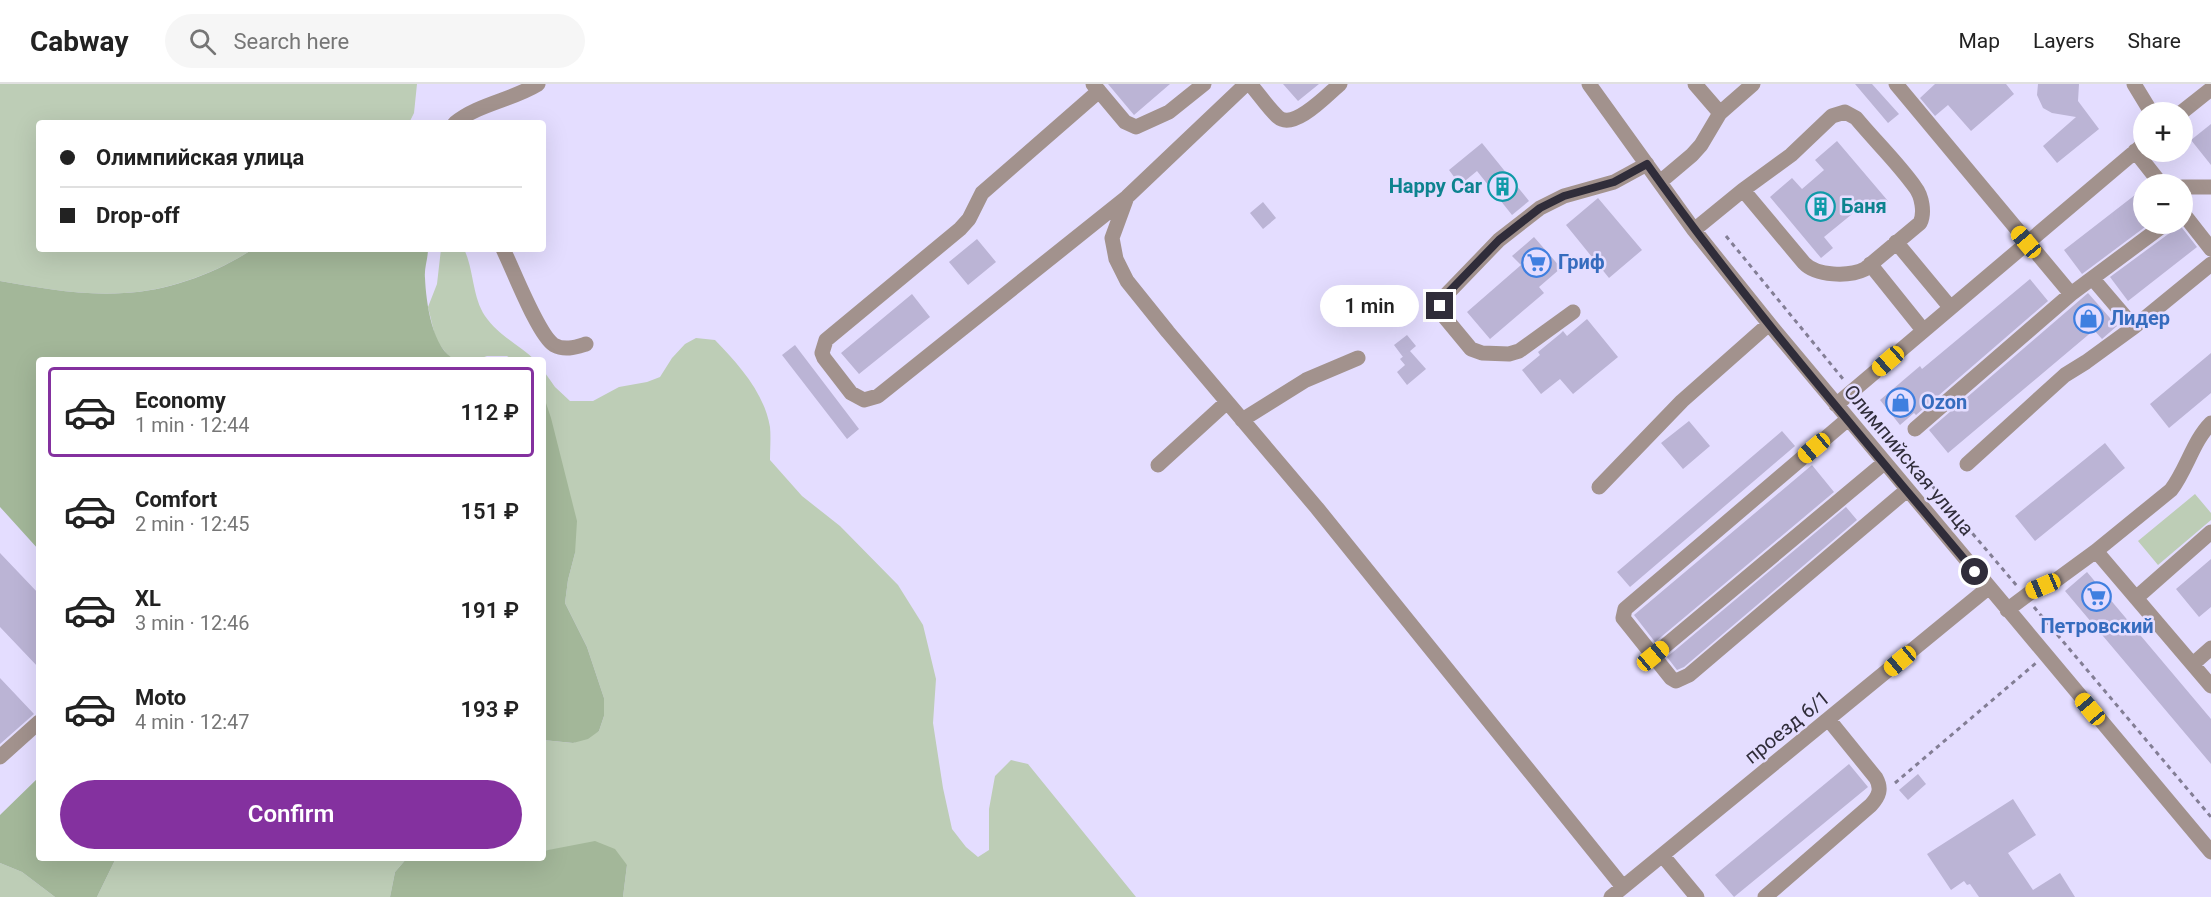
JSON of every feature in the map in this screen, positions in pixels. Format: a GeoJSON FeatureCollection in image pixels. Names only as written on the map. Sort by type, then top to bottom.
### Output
{"type":"FeatureCollection","features":[{"type":"Feature","properties":{"kind":"street"},"geometry":{"type":"LineString","coordinates":[[459,120],[523,93],[538,84]]}},
{"type":"Feature","properties":{"kind":"street"},"geometry":{"type":"LineString","coordinates":[[1204,84],[1169,112],[1136,127],[1125,123],[1096,87],[982,193],[969,219],[960,229],[832,334],[823,346],[824,358],[851,393],[858,398],[869,399],[878,396],[1127,197],[1248,84],[1279,118],[1287,122],[1297,119],[1340,84]]}},
{"type":"Feature","properties":{"kind":"street","name":"Олимпийская улица"},"geometry":{"type":"LineString","coordinates":[[1589,84],[1659,182],[1769,324],[2211,852]]}},
{"type":"Feature","properties":{"kind":"street"},"geometry":{"type":"LineString","coordinates":[[1695,84],[1720,112]]}},
{"type":"Feature","properties":{"kind":"street"},"geometry":{"type":"LineString","coordinates":[[1659,182],[1682,165],[1701,145],[1720,112],[1753,84]]}},
{"type":"Feature","properties":{"kind":"street"},"geometry":{"type":"LineString","coordinates":[[1896,84],[2071,294]]}},
{"type":"Feature","properties":{"kind":"street"},"geometry":{"type":"LineString","coordinates":[[2134,84],[2145,102]]}},
{"type":"Feature","properties":{"kind":"street"},"geometry":{"type":"LineString","coordinates":[[2193,103],[2211,89]]}},
{"type":"Feature","properties":{"kind":"street"},"geometry":{"type":"LineString","coordinates":[[1695,230],[1743,190],[1791,155],[1832,116],[1845,112],[1856,118],[1918,193],[1922,218],[1920,223],[1857,273],[1849,274],[1809,268],[1743,190]]}},
{"type":"Feature","properties":{"kind":"street"},"geometry":{"type":"LineString","coordinates":[[1836,405],[2133,152]]}},
{"type":"Feature","properties":{"kind":"street"},"geometry":{"type":"LineString","coordinates":[[1573,312],[1519,351],[1500,354],[1482,353],[1472,349],[1442,314],[1440,306],[1444,297],[1499,240],[1540,208],[1564,196],[1614,182],[1647,164]]}},
{"type":"Feature","properties":{"kind":"street"},"geometry":{"type":"LineString","coordinates":[[2193,187],[2211,187]]}},
{"type":"Feature","properties":{"kind":"street"},"geometry":{"type":"LineString","coordinates":[[1127,197],[1112,238],[1119,268],[1168,332],[1317,508],[1623,887]]}},
{"type":"Feature","properties":{"kind":"street"},"geometry":{"type":"LineString","coordinates":[[2193,226],[2211,249]]}},
{"type":"Feature","properties":{"kind":"street"},"geometry":{"type":"LineString","coordinates":[[1915,429],[2071,294],[2152,234]]}},
{"type":"Feature","properties":{"kind":"street"},"geometry":{"type":"LineString","coordinates":[[1896,242],[1950,308]]}},
{"type":"Feature","properties":{"kind":"street"},"geometry":{"type":"LineString","coordinates":[[504,252],[546,338],[561,348],[571,349],[586,344]]}},
{"type":"Feature","properties":{"kind":"street"},"geometry":{"type":"LineString","coordinates":[[1870,264],[1923,330]]}},
{"type":"Feature","properties":{"kind":"street"},"geometry":{"type":"LineString","coordinates":[[1967,464],[2065,375],[2086,363],[2134,327],[2211,264]]}},
{"type":"Feature","properties":{"kind":"street"},"geometry":{"type":"LineString","coordinates":[[2093,279],[2134,327]]}},
{"type":"Feature","properties":{"kind":"street"},"geometry":{"type":"LineString","coordinates":[[1599,487],[1682,400],[1769,324]]}},
{"type":"Feature","properties":{"kind":"street"},"geometry":{"type":"LineString","coordinates":[[1242,420],[1306,380],[1358,358]]}},
{"type":"Feature","properties":{"kind":"street"},"geometry":{"type":"LineString","coordinates":[[1158,465],[1227,402]]}},
{"type":"Feature","properties":{"kind":"street"},"geometry":{"type":"LineString","coordinates":[[1848,419],[1625,609],[1623,618],[1671,678],[1676,681],[1689,675],[1907,490]]}},
{"type":"Feature","properties":{"kind":"street"},"geometry":{"type":"LineString","coordinates":[[2007,610],[2031,592],[2055,581],[2096,551],[2171,490],[2203,432],[2211,423]]}},
{"type":"Feature","properties":{"kind":"street"},"geometry":{"type":"LineString","coordinates":[[1653,656],[1884,463]]}},
{"type":"Feature","properties":{"kind":"street"},"geometry":{"type":"LineString","coordinates":[[2136,598],[2211,532]]}},
{"type":"Feature","properties":{"kind":"street"},"geometry":{"type":"LineString","coordinates":[[2096,551],[2211,686]]}},
{"type":"Feature","properties":{"kind":"street","name":"проезд 6/1"},"geometry":{"type":"LineString","coordinates":[[1611,897],[1988,588]]}},
{"type":"Feature","properties":{"kind":"street"},"geometry":{"type":"LineString","coordinates":[[2193,664],[2211,648]]}},
{"type":"Feature","properties":{"kind":"street"},"geometry":{"type":"LineString","coordinates":[[1765,897],[1876,800],[1880,788],[1876,778],[1829,720]]}},
{"type":"Feature","properties":{"kind":"street"},"geometry":{"type":"LineString","coordinates":[[0,757],[36,725]]}},
{"type":"Feature","properties":{"kind":"street"},"geometry":{"type":"LineString","coordinates":[[1663,856],[1697,897]]}},
{"type":"Feature","properties":{"kind":"path"},"geometry":{"type":"LineString","coordinates":[[1726,236],[1852,391],[2018,587]]}},
{"type":"Feature","properties":{"kind":"path"},"geometry":{"type":"LineString","coordinates":[[2033,605],[2211,816]]}},
{"type":"Feature","properties":{"kind":"path"},"geometry":{"type":"LineString","coordinates":[[1876,800],[2045,656]]}},
{"type":"Feature","properties":{"kind":"green space"},"geometry":{"type":"Polygon","coordinates":[[[0,84],[417,84],[414,113],[410,120],[36,120],[36,252],[248,252],[208,273],[174,285],[141,292],[109,294],[62,291],[0,281],[0,84]]]}},
{"type":"Feature","properties":{"kind":"green space"},"geometry":{"type":"Polygon","coordinates":[[[248,252],[428,252],[425,278],[432,324],[441,346],[451,357],[36,357],[36,547],[0,507],[0,281],[77,292],[109,294],[141,292],[175,285],[248,252]]]}},
{"type":"Feature","properties":{"kind":"green space"},"geometry":{"type":"Polygon","coordinates":[[[441,252],[465,252],[478,300],[485,316],[502,334],[531,357],[449,357],[436,340],[428,307],[437,284],[441,252]]]}},
{"type":"Feature","properties":{"kind":"green space"},"geometry":{"type":"Polygon","coordinates":[[[696,338],[715,340],[741,369],[756,390],[767,414],[770,427],[770,460],[802,496],[840,526],[898,585],[923,625],[936,679],[933,723],[943,788],[952,829],[966,847],[978,857],[989,850],[989,809],[995,776],[1011,760],[1028,764],[1136,897],[623,897],[627,865],[566,848],[546,851],[546,740],[573,743],[599,731],[604,716],[604,698],[587,647],[565,603],[575,553],[561,460],[546,405],[546,374],[555,387],[570,401],[593,401],[619,387],[660,377],[672,358],[685,344],[696,338]]]}},
{"type":"Feature","properties":{"kind":"green space"},"geometry":{"type":"Polygon","coordinates":[[[546,403],[577,521],[575,553],[565,603],[587,647],[604,698],[604,716],[599,731],[588,739],[573,743],[546,740],[546,403]]]}},
{"type":"Feature","properties":{"kind":"green space"},"geometry":{"type":"Polygon","coordinates":[[[2195,494],[2211,513],[2211,520],[2158,565],[2138,541],[2195,494]]]}},
{"type":"Feature","properties":{"kind":"green space"},"geometry":{"type":"Polygon","coordinates":[[[36,780],[36,861],[115,861],[97,897],[55,897],[22,872],[0,863],[0,815],[36,780]]]}},
{"type":"Feature","properties":{"kind":"green space"},"geometry":{"type":"Polygon","coordinates":[[[595,841],[615,849],[627,865],[623,897],[390,897],[395,872],[404,861],[546,861],[546,850],[595,841]]]}},
{"type":"Feature","properties":{"kind":"green space"},"geometry":{"type":"Polygon","coordinates":[[[115,861],[404,861],[395,872],[390,897],[97,897],[115,861]]]}},
{"type":"Feature","properties":{"kind":"green space"},"geometry":{"type":"Polygon","coordinates":[[[0,863],[22,872],[55,897],[0,897],[0,863]]]}},
{"type":"Feature","properties":{"kind":"building"},"geometry":{"type":"Polygon","coordinates":[[[1108,84],[1170,84],[1134,115],[1108,84]]]}},
{"type":"Feature","properties":{"kind":"building"},"geometry":{"type":"Polygon","coordinates":[[[1283,84],[1319,84],[1298,101],[1283,84]]]}},
{"type":"Feature","properties":{"kind":"building"},"geometry":{"type":"Polygon","coordinates":[[[1855,84],[1872,84],[1899,114],[1888,123],[1855,84]]]}},
{"type":"Feature","properties":{"kind":"building"},"geometry":{"type":"Polygon","coordinates":[[[1935,84],[2006,84],[2014,94],[1971,131],[1948,105],[1935,116],[1920,98],[1935,84]]]}},
{"type":"Feature","properties":{"kind":"building"},"geometry":{"type":"Polygon","coordinates":[[[2038,84],[2079,84],[2078,101],[2099,129],[2057,163],[2043,146],[2076,117],[2052,113],[2043,108],[2037,95],[2038,84]]]}},
{"type":"Feature","properties":{"kind":"building"},"geometry":{"type":"Polygon","coordinates":[[[2211,124],[2211,165],[2193,142],[2193,138],[2211,124]]]}},
{"type":"Feature","properties":{"kind":"building","name":"Баня"},"geometry":{"type":"Polygon","coordinates":[[[1837,141],[1888,201],[1877,211],[1868,201],[1824,237],[1833,248],[1821,258],[1770,197],[1792,178],[1802,189],[1824,170],[1815,160],[1837,141]]]}},
{"type":"Feature","properties":{"kind":"building"},"geometry":{"type":"Polygon","coordinates":[[[1482,143],[1529,201],[1512,215],[1477,171],[1460,185],[1449,170],[1482,143]]]}},
{"type":"Feature","properties":{"kind":"building"},"geometry":{"type":"Polygon","coordinates":[[[2133,197],[2133,234],[2136,234],[2082,274],[2064,250],[2133,197]]]}},
{"type":"Feature","properties":{"kind":"building"},"geometry":{"type":"Polygon","coordinates":[[[1598,198],[1642,250],[1609,278],[1566,225],[1598,198]]]}},
{"type":"Feature","properties":{"kind":"building"},"geometry":{"type":"Polygon","coordinates":[[[1263,202],[1276,218],[1263,229],[1250,213],[1263,202]]]}},
{"type":"Feature","properties":{"kind":"building"},"geometry":{"type":"Polygon","coordinates":[[[2168,234],[2187,234],[2197,247],[2128,301],[2110,277],[2168,234]]]}},
{"type":"Feature","properties":{"kind":"building"},"geometry":{"type":"Polygon","coordinates":[[[1534,237],[1561,268],[1539,287],[1544,293],[1490,339],[1467,312],[1521,265],[1512,256],[1534,237]]]}},
{"type":"Feature","properties":{"kind":"building"},"geometry":{"type":"Polygon","coordinates":[[[977,239],[996,262],[968,285],[949,262],[977,239]]]}},
{"type":"Feature","properties":{"kind":"building"},"geometry":{"type":"Polygon","coordinates":[[[2030,279],[2048,301],[1916,415],[1914,413],[1900,425],[1880,400],[1920,366],[1922,369],[2030,279]]]}},
{"type":"Feature","properties":{"kind":"building"},"geometry":{"type":"Polygon","coordinates":[[[2088,293],[2117,326],[2102,339],[2094,330],[1948,453],[1929,430],[2088,293]]]}},
{"type":"Feature","properties":{"kind":"building"},"geometry":{"type":"Polygon","coordinates":[[[912,294],[930,317],[859,374],[841,353],[912,294]]]}},
{"type":"Feature","properties":{"kind":"building"},"geometry":{"type":"Polygon","coordinates":[[[1587,319],[1618,357],[1573,394],[1560,379],[1541,394],[1522,370],[1540,355],[1538,352],[1563,331],[1567,336],[1587,319]]]}},
{"type":"Feature","properties":{"kind":"building"},"geometry":{"type":"Polygon","coordinates":[[[1407,335],[1416,346],[1403,357],[1394,345],[1407,335]]]}},
{"type":"Feature","properties":{"kind":"building"},"geometry":{"type":"Polygon","coordinates":[[[795,345],[859,429],[847,439],[782,355],[795,345]]]}},
{"type":"Feature","properties":{"kind":"building"},"geometry":{"type":"Polygon","coordinates":[[[1410,351],[1426,369],[1407,385],[1397,372],[1405,365],[1400,359],[1410,351]]]}},
{"type":"Feature","properties":{"kind":"building"},"geometry":{"type":"Polygon","coordinates":[[[2211,353],[2211,393],[2169,428],[2150,404],[2211,353]]]}},
{"type":"Feature","properties":{"kind":"building"},"geometry":{"type":"Polygon","coordinates":[[[1689,421],[1710,446],[1683,469],[1661,443],[1689,421]]]}},
{"type":"Feature","properties":{"kind":"building"},"geometry":{"type":"Polygon","coordinates":[[[1782,431],[1795,446],[1630,587],[1617,572],[1782,431]]]}},
{"type":"Feature","properties":{"kind":"building"},"geometry":{"type":"Polygon","coordinates":[[[2105,443],[2125,468],[2035,541],[2015,516],[2105,443]]]}},
{"type":"Feature","properties":{"kind":"building"},"geometry":{"type":"Polygon","coordinates":[[[1812,465],[1834,492],[1655,642],[1634,615],[1812,465]]]}},
{"type":"Feature","properties":{"kind":"building"},"geometry":{"type":"Polygon","coordinates":[[[1846,507],[1857,520],[1684,667],[1677,670],[1667,657],[1846,507]]]}},
{"type":"Feature","properties":{"kind":"building"},"geometry":{"type":"Polygon","coordinates":[[[0,553],[36,591],[36,665],[0,627],[0,553]]]}},
{"type":"Feature","properties":{"kind":"building"},"geometry":{"type":"Polygon","coordinates":[[[2211,559],[2211,607],[2199,617],[2176,589],[2211,559]]]}},
{"type":"Feature","properties":{"kind":"building"},"geometry":{"type":"Polygon","coordinates":[[[2087,572],[2211,719],[2211,764],[2065,591],[2087,572]]]}},
{"type":"Feature","properties":{"kind":"building"},"geometry":{"type":"Polygon","coordinates":[[[0,678],[34,714],[0,744],[0,678]]]}},
{"type":"Feature","properties":{"kind":"building"},"geometry":{"type":"Polygon","coordinates":[[[1849,764],[1868,787],[1734,897],[1715,875],[1849,764]]]}},
{"type":"Feature","properties":{"kind":"building"},"geometry":{"type":"Polygon","coordinates":[[[1918,774],[1926,784],[1908,800],[1899,790],[1918,774]]]}},
{"type":"Feature","properties":{"kind":"building"},"geometry":{"type":"Polygon","coordinates":[[[2013,799],[2036,835],[2008,853],[2033,890],[2060,873],[2075,897],[1979,897],[1970,884],[1967,885],[1964,881],[1951,890],[1927,854],[2013,799]]]}},
{"type":"Feature","properties":{"kind":"place","name":"Happy Car"},"geometry":{"type":"Point","coordinates":[1503,186]}},
{"type":"Feature","properties":{"kind":"place","name":"Баня"},"geometry":{"type":"Point","coordinates":[1820,206]}},
{"type":"Feature","properties":{"kind":"place","name":"Гриф"},"geometry":{"type":"Point","coordinates":[1537,262]}},
{"type":"Feature","properties":{"kind":"place","name":"Лидер"},"geometry":{"type":"Point","coordinates":[2089,318]}},
{"type":"Feature","properties":{"kind":"place","name":"Ozon"},"geometry":{"type":"Point","coordinates":[1900,402]}},
{"type":"Feature","properties":{"kind":"place","name":"Петровский"},"geometry":{"type":"Point","coordinates":[2097,596]}},
{"type":"Feature","properties":{"kind":"route"},"geometry":{"type":"LineString","coordinates":[[1440,306],[1444,297],[1499,240],[1540,208],[1564,196],[1614,182],[1647,164],[1695,230],[1775,331],[1975,572]]}}]}
